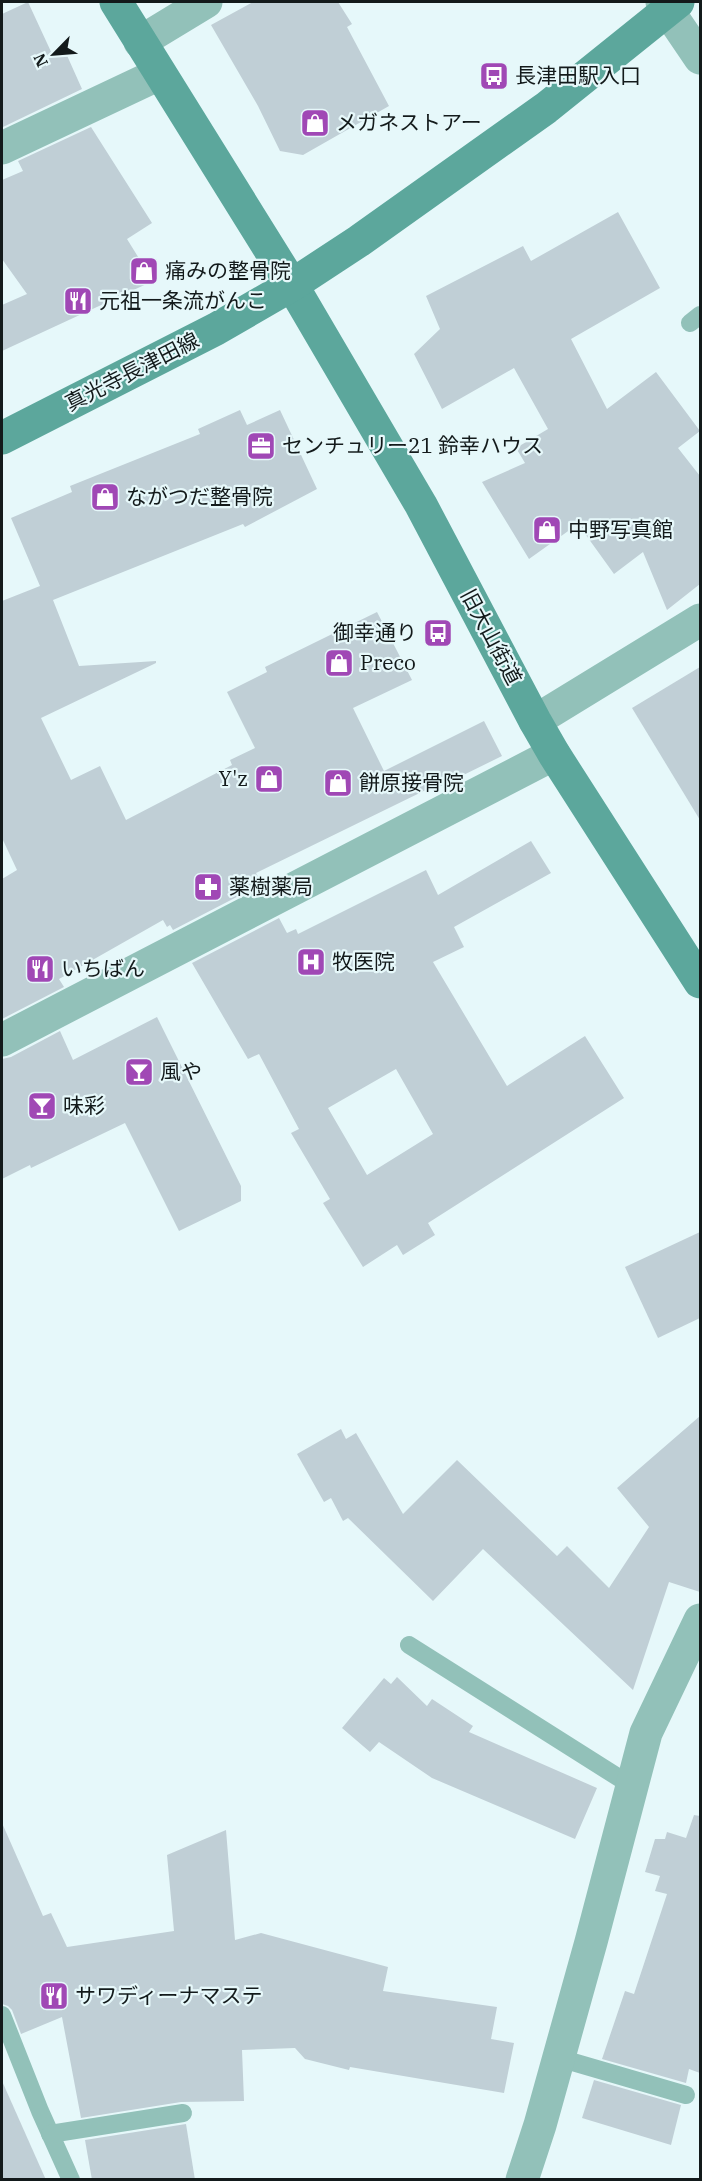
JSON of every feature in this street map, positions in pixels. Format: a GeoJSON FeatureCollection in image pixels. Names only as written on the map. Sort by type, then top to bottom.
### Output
{"type":"FeatureCollection","features":[{"type":"Feature","properties":{"kind":"street","name":"旧大山街道"},"geometry":{"type":"LineString","coordinates":[[116,2],[292,285],[421,505],[554,754],[700,982]]}},
{"type":"Feature","properties":{"kind":"street"},"geometry":{"type":"LineString","coordinates":[[140,42],[206,2]]}},
{"type":"Feature","properties":{"kind":"street"},"geometry":{"type":"LineString","coordinates":[[669,4],[700,58]]}},
{"type":"Feature","properties":{"kind":"street","name":"真光寺長津田線"},"geometry":{"type":"LineString","coordinates":[[2,438],[216,329],[292,285],[359,241],[546,108],[669,4]]}},
{"type":"Feature","properties":{"kind":"street"},"geometry":{"type":"LineString","coordinates":[[2,148],[159,74]]}},
{"type":"Feature","properties":{"kind":"street"},"geometry":{"type":"LineString","coordinates":[[535,721],[700,620]]}},
{"type":"Feature","properties":{"kind":"street"},"geometry":{"type":"LineString","coordinates":[[2,1040],[554,754]]}},
{"type":"Feature","properties":{"kind":"street"},"geometry":{"type":"LineString","coordinates":[[522,2180],[559,2058],[646,1733],[700,1620]]}},
{"type":"Feature","properties":{"kind":"lane"},"geometry":{"type":"LineString","coordinates":[[409,1645],[632,1786]]}},
{"type":"Feature","properties":{"kind":"lane"},"geometry":{"type":"LineString","coordinates":[[2,2015],[71,2180]]}},
{"type":"Feature","properties":{"kind":"lane"},"geometry":{"type":"LineString","coordinates":[[559,2058],[686,2095]]}},
{"type":"Feature","properties":{"kind":"lane"},"geometry":{"type":"LineString","coordinates":[[50,2134],[183,2113]]}},
{"type":"Feature","properties":{"kind":"building"},"geometry":{"type":"Polygon","coordinates":[[[28,2],[53,56],[65,51],[82,89],[3,127],[2,14],[28,2]]]}},
{"type":"Feature","properties":{"kind":"building"},"geometry":{"type":"Polygon","coordinates":[[[253,2],[338,2],[352,24],[347,27],[389,106],[303,155],[280,151],[258,106],[211,25],[253,2]]]}},
{"type":"Feature","properties":{"kind":"building"},"geometry":{"type":"Polygon","coordinates":[[[91,127],[152,223],[127,239],[153,281],[2,351],[2,305],[27,294],[2,259],[2,180],[23,171],[18,161],[91,127]]]}},
{"type":"Feature","properties":{"kind":"building"},"geometry":{"type":"Polygon","coordinates":[[[618,212],[660,288],[571,339],[607,409],[656,372],[700,431],[678,448],[700,476],[700,584],[667,610],[643,552],[614,574],[578,524],[529,559],[482,482],[525,463],[516,448],[548,429],[514,368],[442,409],[414,354],[440,329],[426,296],[523,246],[531,261],[618,212]]]}},
{"type":"Feature","properties":{"kind":"building"},"geometry":{"type":"Polygon","coordinates":[[[240,410],[247,425],[280,410],[317,489],[245,527],[243,524],[53,600],[79,666],[156,661],[41,718],[71,780],[100,766],[126,820],[232,765],[230,760],[255,748],[227,692],[267,672],[265,667],[377,612],[412,680],[353,708],[384,771],[484,721],[502,756],[437,788],[436,785],[256,873],[262,884],[173,930],[170,925],[167,927],[163,920],[59,979],[64,987],[2,1019],[2,879],[17,870],[2,838],[2,601],[40,586],[11,518],[72,492],[70,486],[200,434],[198,429],[240,410]]]}},
{"type":"Feature","properties":{"kind":"building"},"geometry":{"type":"Polygon","coordinates":[[[700,667],[700,820],[632,708],[700,667]]]}},
{"type":"Feature","properties":{"kind":"building"},"geometry":{"type":"Polygon","coordinates":[[[531,841],[551,873],[454,927],[464,947],[433,962],[507,1086],[585,1036],[624,1098],[428,1223],[435,1235],[403,1255],[397,1245],[363,1267],[323,1203],[330,1199],[291,1133],[299,1129],[259,1054],[248,1059],[192,963],[279,918],[287,933],[296,929],[298,934],[426,870],[438,895],[531,841]],[[396,1069],[328,1108],[367,1175],[433,1134],[396,1069]]]}},
{"type":"Feature","properties":{"kind":"building"},"geometry":{"type":"Polygon","coordinates":[[[157,1017],[241,1186],[241,1201],[179,1231],[125,1123],[31,1168],[30,1165],[2,1179],[2,1059],[11,1057],[60,1031],[73,1060],[157,1017]]]}},
{"type":"Feature","properties":{"kind":"building"},"geometry":{"type":"Polygon","coordinates":[[[700,1232],[700,1318],[658,1338],[625,1267],[700,1232]]]}},
{"type":"Feature","properties":{"kind":"building"},"geometry":{"type":"Polygon","coordinates":[[[700,1416],[700,1592],[669,1582],[633,1690],[483,1549],[433,1601],[348,1518],[343,1521],[331,1498],[324,1502],[297,1454],[341,1429],[346,1439],[356,1433],[403,1514],[457,1460],[557,1556],[567,1546],[609,1588],[649,1527],[617,1488],[700,1416]]]}},
{"type":"Feature","properties":{"kind":"building"},"geometry":{"type":"Polygon","coordinates":[[[397,1677],[427,1706],[432,1699],[473,1726],[469,1732],[597,1788],[575,1839],[432,1778],[379,1742],[370,1752],[342,1728],[384,1678],[391,1684],[397,1677]]]}},
{"type":"Feature","properties":{"kind":"building"},"geometry":{"type":"Polygon","coordinates":[[[694,1815],[700,1816],[700,2073],[689,2069],[686,2083],[602,2059],[625,1991],[634,1994],[667,1894],[655,1891],[660,1876],[645,1872],[655,1839],[665,1839],[667,1832],[686,1838],[694,1815]]]}},
{"type":"Feature","properties":{"kind":"building"},"geometry":{"type":"Polygon","coordinates":[[[2,1823],[43,1916],[51,1913],[67,1947],[174,1931],[167,1855],[226,1830],[235,1940],[261,1933],[388,1967],[383,1991],[497,2007],[491,2039],[514,2043],[504,2093],[350,2067],[349,2070],[305,2059],[295,2048],[242,2050],[244,2101],[181,2102],[81,2118],[62,2017],[21,2034],[12,2010],[2,2004],[2,1823]]]}},
{"type":"Feature","properties":{"kind":"building"},"geometry":{"type":"Polygon","coordinates":[[[594,2080],[681,2105],[671,2145],[582,2118],[594,2080]]]}},
{"type":"Feature","properties":{"kind":"building"},"geometry":{"type":"Polygon","coordinates":[[[2,2081],[46,2180],[2,2180],[2,2081]]]}},
{"type":"Feature","properties":{"kind":"building"},"geometry":{"type":"Polygon","coordinates":[[[186,2124],[195,2180],[92,2180],[85,2140],[186,2124]]]}},
{"type":"Feature","properties":{"kind":"place","name":"長津田駅入口"},"geometry":{"type":"Point","coordinates":[494,76]}},
{"type":"Feature","properties":{"kind":"place","name":"メガネストアー"},"geometry":{"type":"Point","coordinates":[315,123]}},
{"type":"Feature","properties":{"kind":"place","name":"痛みの整骨院"},"geometry":{"type":"Point","coordinates":[144,271]}},
{"type":"Feature","properties":{"kind":"place","name":"元祖一条流がんこ"},"geometry":{"type":"Point","coordinates":[78,301]}},
{"type":"Feature","properties":{"kind":"place","name":"センチュリー21 鈴幸ハウス"},"geometry":{"type":"Point","coordinates":[261,446]}},
{"type":"Feature","properties":{"kind":"place","name":"ながつだ整骨院"},"geometry":{"type":"Point","coordinates":[105,497]}},
{"type":"Feature","properties":{"kind":"place","name":"中野写真館"},"geometry":{"type":"Point","coordinates":[547,530]}},
{"type":"Feature","properties":{"kind":"place","name":"御幸通り"},"geometry":{"type":"Point","coordinates":[438,633]}},
{"type":"Feature","properties":{"kind":"place","name":"Preco"},"geometry":{"type":"Point","coordinates":[339,663]}},
{"type":"Feature","properties":{"kind":"place","name":"Y'z"},"geometry":{"type":"Point","coordinates":[269,779]}},
{"type":"Feature","properties":{"kind":"place","name":"餅原接骨院"},"geometry":{"type":"Point","coordinates":[338,783]}},
{"type":"Feature","properties":{"kind":"place","name":"薬樹薬局"},"geometry":{"type":"Point","coordinates":[208,887]}},
{"type":"Feature","properties":{"kind":"place","name":"牧医院"},"geometry":{"type":"Point","coordinates":[311,962]}},
{"type":"Feature","properties":{"kind":"place","name":"いちばん"},"geometry":{"type":"Point","coordinates":[40,969]}},
{"type":"Feature","properties":{"kind":"place","name":"風や"},"geometry":{"type":"Point","coordinates":[139,1072]}},
{"type":"Feature","properties":{"kind":"place","name":"味彩"},"geometry":{"type":"Point","coordinates":[42,1106]}},
{"type":"Feature","properties":{"kind":"place","name":"サワディーナマステ"},"geometry":{"type":"Point","coordinates":[54,1996]}}]}
